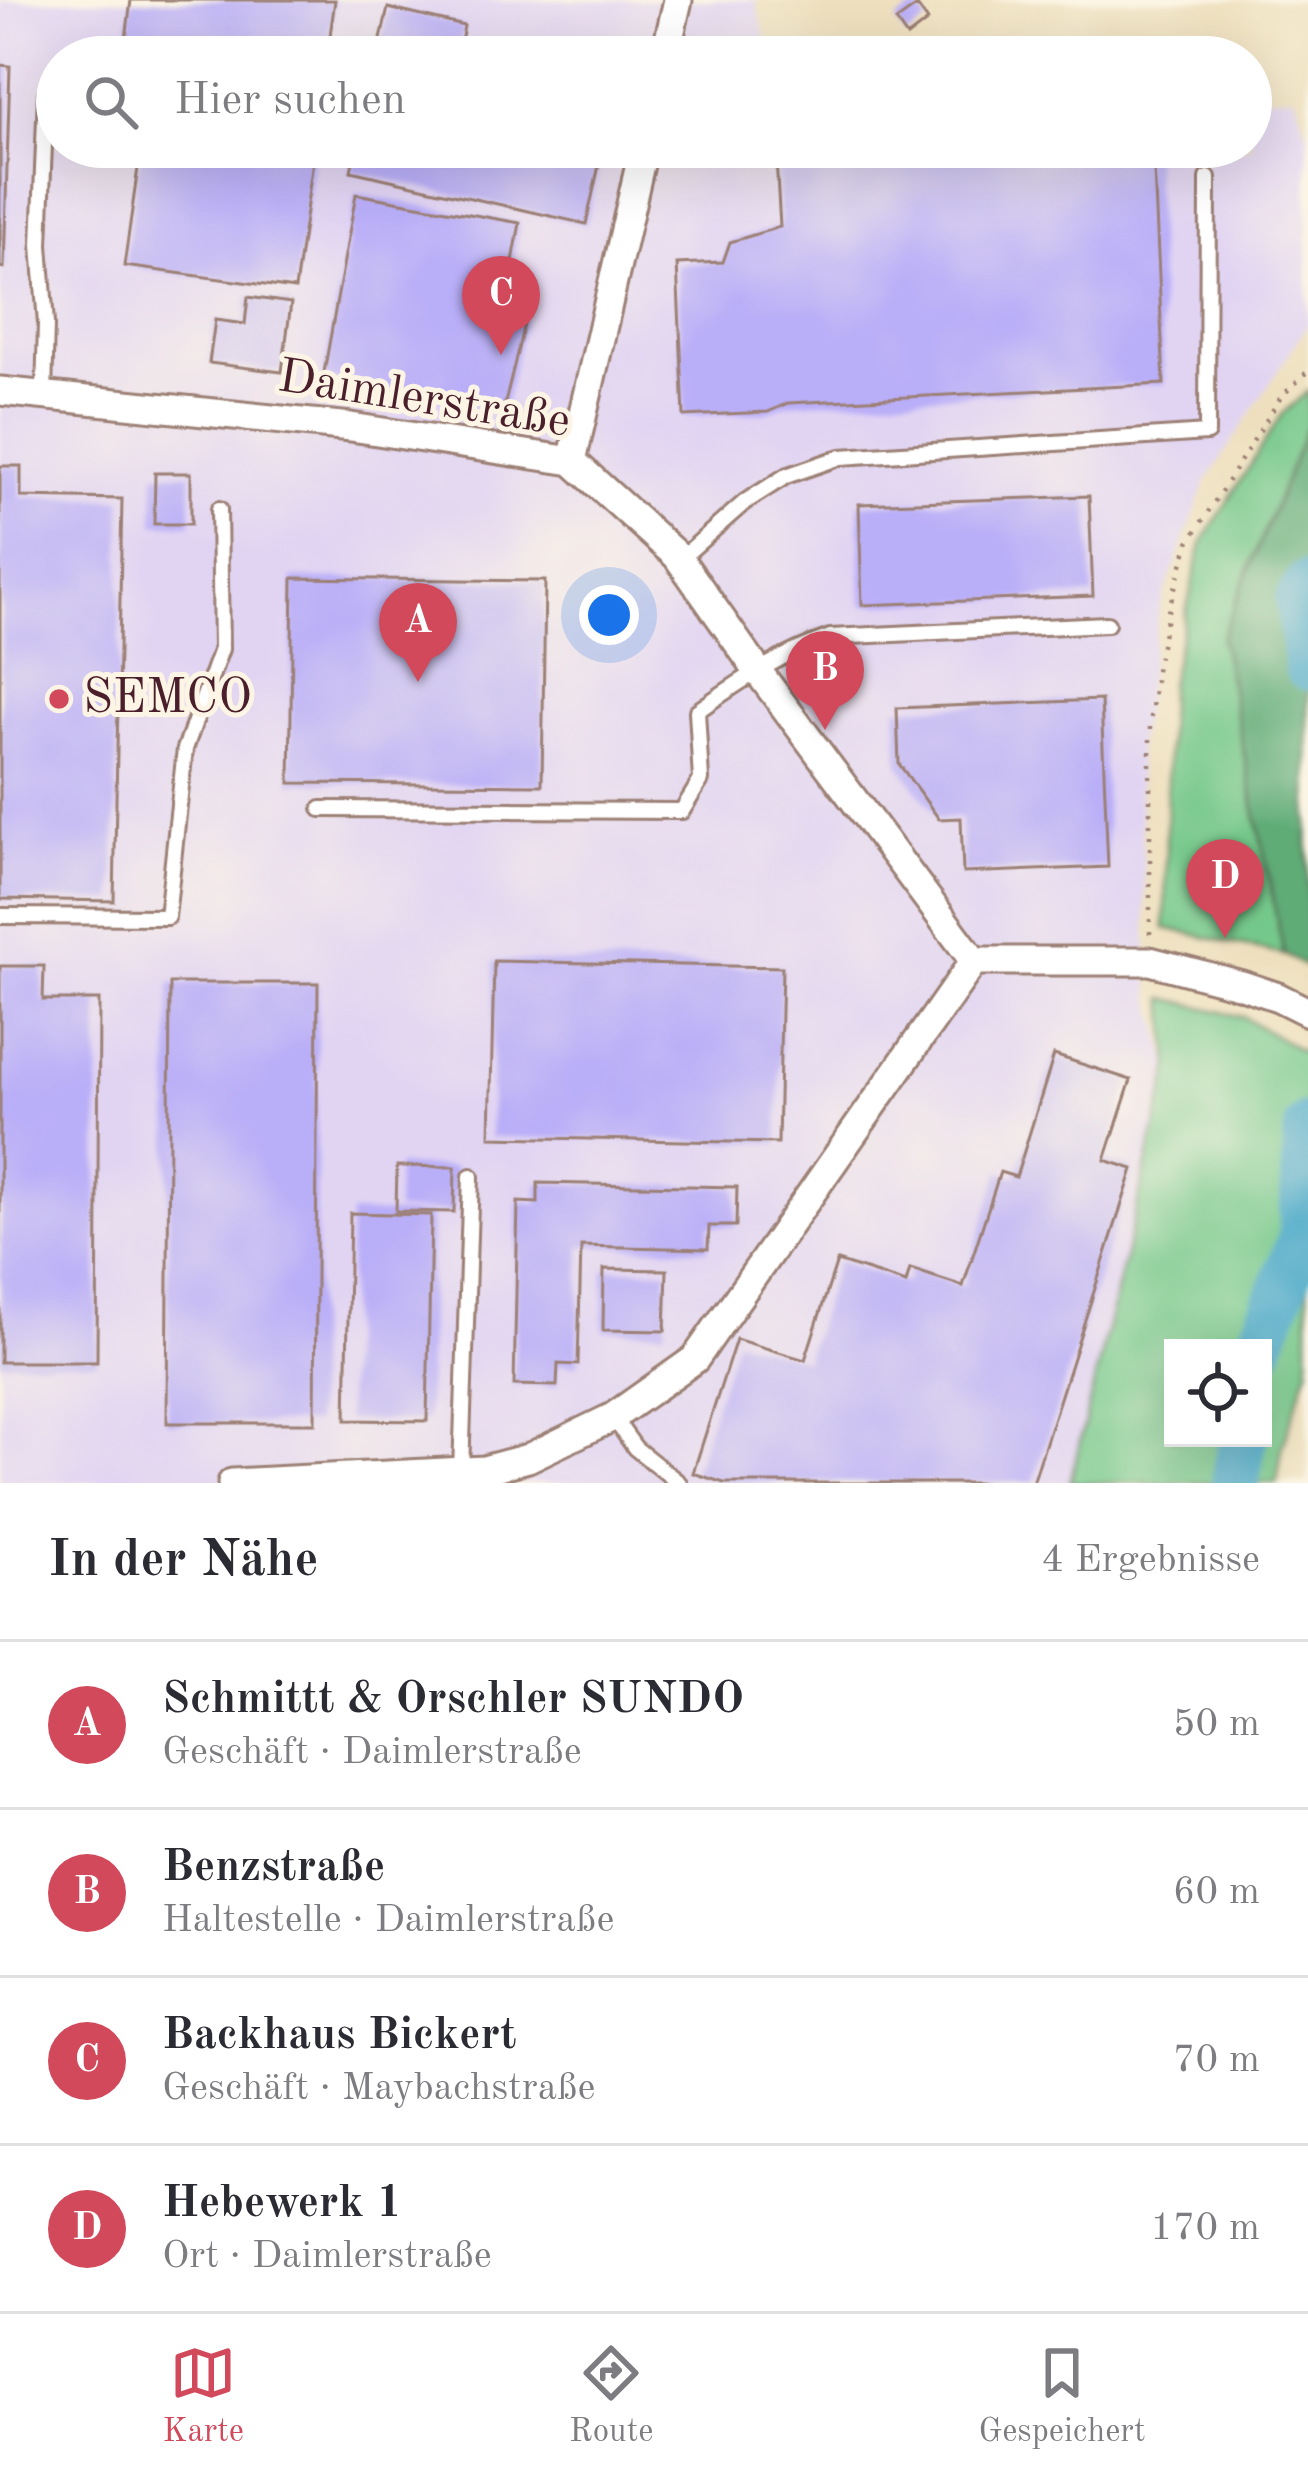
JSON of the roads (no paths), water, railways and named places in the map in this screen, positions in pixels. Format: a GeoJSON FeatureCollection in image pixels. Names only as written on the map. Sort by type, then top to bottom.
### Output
{"type":"FeatureCollection","features":[{"type":"Feature","properties":{"kind":"street"},"geometry":{"type":"LineString","coordinates":[[670,36],[678,0]]}},
{"type":"Feature","properties":{"kind":"street"},"geometry":{"type":"LineString","coordinates":[[572,461],[639,168]]}},
{"type":"Feature","properties":{"kind":"street","name":"Daimlerstraße"},"geometry":{"type":"LineString","coordinates":[[0,391],[351,427],[572,461],[680,560],[974,961]]}},
{"type":"Feature","properties":{"kind":"street"},"geometry":{"type":"LineString","coordinates":[[232,1483],[484,1470],[528,1458],[613,1417],[695,1359],[974,961],[1150,961],[1278,997],[1308,1012]]}},
{"type":"Feature","properties":{"kind":"lane"},"geometry":{"type":"LineString","coordinates":[[43,168],[44,394]]}},
{"type":"Feature","properties":{"kind":"lane"},"geometry":{"type":"LineString","coordinates":[[680,560],[745,502],[786,476],[841,457],[1207,433],[1208,178]]}},
{"type":"Feature","properties":{"kind":"lane"},"geometry":{"type":"LineString","coordinates":[[0,916],[167,917],[185,749],[221,649],[219,509]]}},
{"type":"Feature","properties":{"kind":"lane"},"geometry":{"type":"LineString","coordinates":[[321,809],[682,811],[701,780],[697,711],[791,651],[830,638],[1107,624]]}},
{"type":"Feature","properties":{"kind":"lane"},"geometry":{"type":"LineString","coordinates":[[461,1471],[471,1176]]}},
{"type":"Feature","properties":{"kind":"lane"},"geometry":{"type":"LineString","coordinates":[[613,1417],[635,1448],[680,1483]]}},
{"type":"Feature","properties":{"kind":"waterway"},"geometry":{"type":"LineString","coordinates":[[1308,585],[1299,601],[1308,667]]}},
{"type":"Feature","properties":{"kind":"waterway"},"geometry":{"type":"LineString","coordinates":[[1263,1339],[1302,1238],[1308,1127]]}},
{"type":"Feature","properties":{"kind":"waterway"},"geometry":{"type":"LineString","coordinates":[[1235,1483],[1241,1447]]}},
{"type":"Feature","properties":{"kind":"place","name":"Backhaus Bickert"},"geometry":{"type":"Point","coordinates":[501,355]}},
{"type":"Feature","properties":{"kind":"place","name":"Schmittt & Orschler SUNDO"},"geometry":{"type":"Point","coordinates":[418,682]}},
{"type":"Feature","properties":{"kind":"place","name":"SEMCO"},"geometry":{"type":"Point","coordinates":[59,699]}},
{"type":"Feature","properties":{"kind":"place","name":"Benzstraße"},"geometry":{"type":"Point","coordinates":[825,730]}},
{"type":"Feature","properties":{"kind":"place","name":"Hebewerk 1"},"geometry":{"type":"Point","coordinates":[1225,938]}}]}
